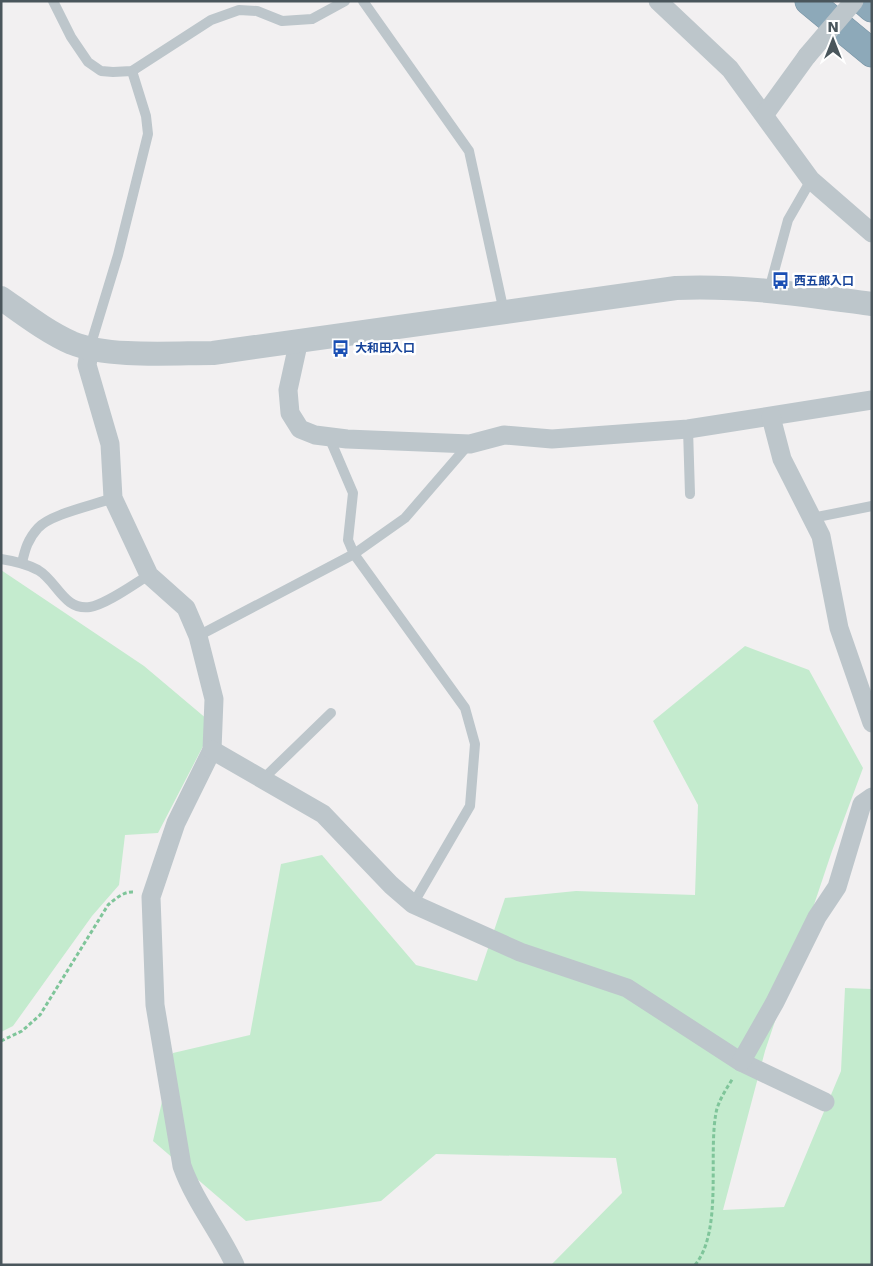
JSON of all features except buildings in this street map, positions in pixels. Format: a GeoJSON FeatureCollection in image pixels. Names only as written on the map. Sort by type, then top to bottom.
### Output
{"type":"FeatureCollection","features":[{"type":"Feature","properties":{"kind":"highway"},"geometry":{"type":"LineString","coordinates":[[809,1],[872,53]]}},
{"type":"Feature","properties":{"kind":"highway"},"geometry":{"type":"LineString","coordinates":[[864,1],[872,8]]}},
{"type":"Feature","properties":{"kind":"street"},"geometry":{"type":"LineString","coordinates":[[658,1],[730,68],[811,180],[872,233]]}},
{"type":"Feature","properties":{"kind":"street"},"geometry":{"type":"LineString","coordinates":[[765,114],[807,56],[854,1]]}},
{"type":"Feature","properties":{"kind":"street"},"geometry":{"type":"LineString","coordinates":[[2,301],[51,333],[75,344],[119,352],[213,353],[676,288],[709,286],[769,290],[872,304]]}},
{"type":"Feature","properties":{"kind":"street"},"geometry":{"type":"LineString","coordinates":[[299,340],[288,390],[290,413],[300,429],[329,437],[470,444],[504,434],[552,439],[688,429],[771,418],[872,400]]}},
{"type":"Feature","properties":{"kind":"street"},"geometry":{"type":"LineString","coordinates":[[90,347],[86,364],[110,444],[113,498],[149,575],[186,608],[198,636],[214,699],[212,750],[176,823],[151,897],[155,1004],[182,1166],[191,1191],[222,1237],[235,1265]]}},
{"type":"Feature","properties":{"kind":"street"},"geometry":{"type":"LineString","coordinates":[[771,418],[782,459],[821,536],[839,628],[872,723]]}},
{"type":"Feature","properties":{"kind":"street"},"geometry":{"type":"LineString","coordinates":[[212,750],[323,814],[391,885],[413,904],[520,952],[627,988],[741,1062],[825,1102]]}},
{"type":"Feature","properties":{"kind":"street"},"geometry":{"type":"LineString","coordinates":[[741,1062],[775,1002],[817,917],[837,887],[862,804],[872,796]]}},
{"type":"Feature","properties":{"kind":"lane"},"geometry":{"type":"LineString","coordinates":[[54,1],[71,37],[88,62],[101,71],[132,71],[211,20],[239,10],[257,11],[282,21],[312,19],[345,1]]}},
{"type":"Feature","properties":{"kind":"lane"},"geometry":{"type":"LineString","coordinates":[[363,1],[469,151],[504,312]]}},
{"type":"Feature","properties":{"kind":"lane"},"geometry":{"type":"LineString","coordinates":[[90,347],[118,255],[148,134],[146,116],[132,71]]}},
{"type":"Feature","properties":{"kind":"lane"},"geometry":{"type":"LineString","coordinates":[[769,290],[788,220],[811,180]]}},
{"type":"Feature","properties":{"kind":"lane"},"geometry":{"type":"LineString","coordinates":[[688,429],[690,494]]}},
{"type":"Feature","properties":{"kind":"lane"},"geometry":{"type":"LineString","coordinates":[[329,437],[353,493],[348,540],[354,554],[465,708],[475,744],[470,806],[413,904]]}},
{"type":"Feature","properties":{"kind":"lane"},"geometry":{"type":"LineString","coordinates":[[198,636],[354,554],[405,518],[470,444]]}},
{"type":"Feature","properties":{"kind":"lane"},"geometry":{"type":"LineString","coordinates":[[22,563],[27,542],[39,526],[113,498]]}},
{"type":"Feature","properties":{"kind":"lane"},"geometry":{"type":"LineString","coordinates":[[812,518],[872,506]]}},
{"type":"Feature","properties":{"kind":"lane"},"geometry":{"type":"LineString","coordinates":[[1,559],[22,563],[40,571],[68,601],[77,606],[96,604],[149,575]]}},
{"type":"Feature","properties":{"kind":"lane"},"geometry":{"type":"LineString","coordinates":[[263,779],[331,713]]}},
{"type":"Feature","properties":{"kind":"path"},"geometry":{"type":"LineString","coordinates":[[1,1041],[22,1031],[40,1015],[108,905],[130,891],[151,897]]}},
{"type":"Feature","properties":{"kind":"path"},"geometry":{"type":"LineString","coordinates":[[695,1265],[705,1249],[710,1227],[716,1111],[741,1062]]}},
{"type":"Feature","properties":{"kind":"green space"},"geometry":{"type":"Polygon","coordinates":[[[1,570],[144,666],[214,725],[158,833],[125,835],[119,885],[92,916],[13,1026],[1,1032],[1,570]]]}},
{"type":"Feature","properties":{"kind":"green space"},"geometry":{"type":"Polygon","coordinates":[[[745,646],[809,670],[863,768],[832,851],[765,1051],[723,1210],[784,1207],[841,1071],[845,988],[872,989],[872,1265],[551,1265],[622,1193],[616,1158],[436,1154],[381,1201],[246,1221],[153,1141],[173,1053],[250,1035],[281,864],[322,855],[416,965],[477,981],[505,898],[576,891],[695,895],[698,805],[653,721],[745,646]]]}},
{"type":"Feature","properties":{"kind":"place","name":"西五郎入口"},"geometry":{"type":"Point","coordinates":[780,281]}},
{"type":"Feature","properties":{"kind":"place","name":"大和田入口"},"geometry":{"type":"Point","coordinates":[341,348]}}]}
